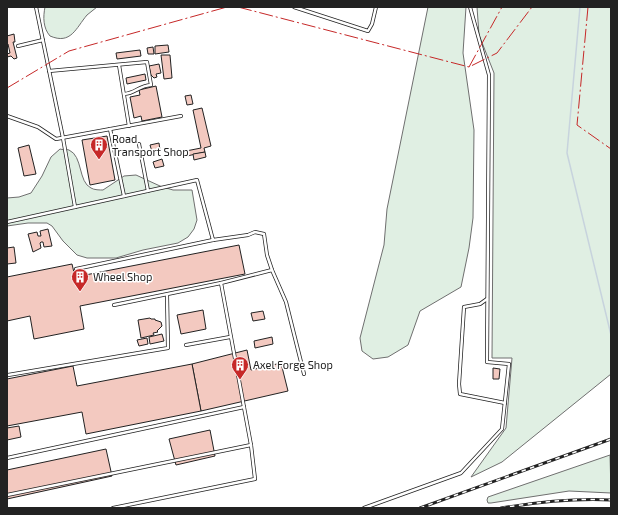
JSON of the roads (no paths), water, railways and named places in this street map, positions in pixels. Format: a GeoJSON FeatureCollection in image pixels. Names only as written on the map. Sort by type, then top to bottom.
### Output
{"type":"FeatureCollection","features":[{"type":"Feature","properties":{"kind":"lane"},"geometry":{"type":"LineString","coordinates":[[36,7],[63,138],[75,207]]}},
{"type":"Feature","properties":{"kind":"lane"},"geometry":{"type":"LineString","coordinates":[[294,7],[368,31],[372,24],[376,7]]}},
{"type":"Feature","properties":{"kind":"lane"},"geometry":{"type":"LineString","coordinates":[[364,508],[461,474],[502,429],[509,364],[487,362],[489,75],[470,7]]}},
{"type":"Feature","properties":{"kind":"lane"},"geometry":{"type":"LineString","coordinates":[[18,46],[43,40]]}},
{"type":"Feature","properties":{"kind":"lane"},"geometry":{"type":"LineString","coordinates":[[49,71],[147,62],[151,84],[141,86],[132,93],[124,94]]}},
{"type":"Feature","properties":{"kind":"lane"},"geometry":{"type":"LineString","coordinates":[[119,65],[129,126]]}},
{"type":"Feature","properties":{"kind":"lane"},"geometry":{"type":"LineString","coordinates":[[7,116],[28,123],[56,138],[110,130],[181,116]]}},
{"type":"Feature","properties":{"kind":"lane"},"geometry":{"type":"LineString","coordinates":[[110,130],[124,196]]}},
{"type":"Feature","properties":{"kind":"lane"},"geometry":{"type":"LineString","coordinates":[[139,144],[148,191]]}},
{"type":"Feature","properties":{"kind":"lane"},"geometry":{"type":"LineString","coordinates":[[7,222],[197,180],[213,240]]}},
{"type":"Feature","properties":{"kind":"lane"},"geometry":{"type":"LineString","coordinates":[[76,269],[213,240],[248,235],[255,232],[264,234],[267,255],[286,302],[304,374]]}},
{"type":"Feature","properties":{"kind":"lane"},"geometry":{"type":"LineString","coordinates":[[114,305],[221,284],[272,270]]}},
{"type":"Feature","properties":{"kind":"lane"},"geometry":{"type":"LineString","coordinates":[[113,508],[255,479],[251,445],[221,284]]}},
{"type":"Feature","properties":{"kind":"lane"},"geometry":{"type":"LineString","coordinates":[[8,375],[168,348],[168,295]]}},
{"type":"Feature","properties":{"kind":"lane"},"geometry":{"type":"LineString","coordinates":[[488,299],[480,304],[464,307],[459,384],[460,394],[505,403]]}},
{"type":"Feature","properties":{"kind":"lane"},"geometry":{"type":"LineString","coordinates":[[186,345],[230,337]]}},
{"type":"Feature","properties":{"kind":"lane"},"geometry":{"type":"LineString","coordinates":[[7,458],[244,407]]}},
{"type":"Feature","properties":{"kind":"lane"},"geometry":{"type":"LineString","coordinates":[[7,495],[251,445]]}},
{"type":"Feature","properties":{"kind":"waterway"},"geometry":{"type":"LineString","coordinates":[[580,7],[567,153],[611,335]]}},
{"type":"Feature","properties":{"kind":"railway"},"geometry":{"type":"LineString","coordinates":[[420,508],[611,439]]}},
{"type":"Feature","properties":{"kind":"railway"},"geometry":{"type":"LineString","coordinates":[[501,508],[556,501],[611,500]]}},
{"type":"Feature","properties":{"kind":"place","name":"Road Transport Shop"},"geometry":{"type":"Point","coordinates":[99,160]}},
{"type":"Feature","properties":{"kind":"place","name":"Wheel Shop"},"geometry":{"type":"Point","coordinates":[80,292]}},
{"type":"Feature","properties":{"kind":"place","name":"Axel Forge Shop"},"geometry":{"type":"Point","coordinates":[240,380]}}]}
